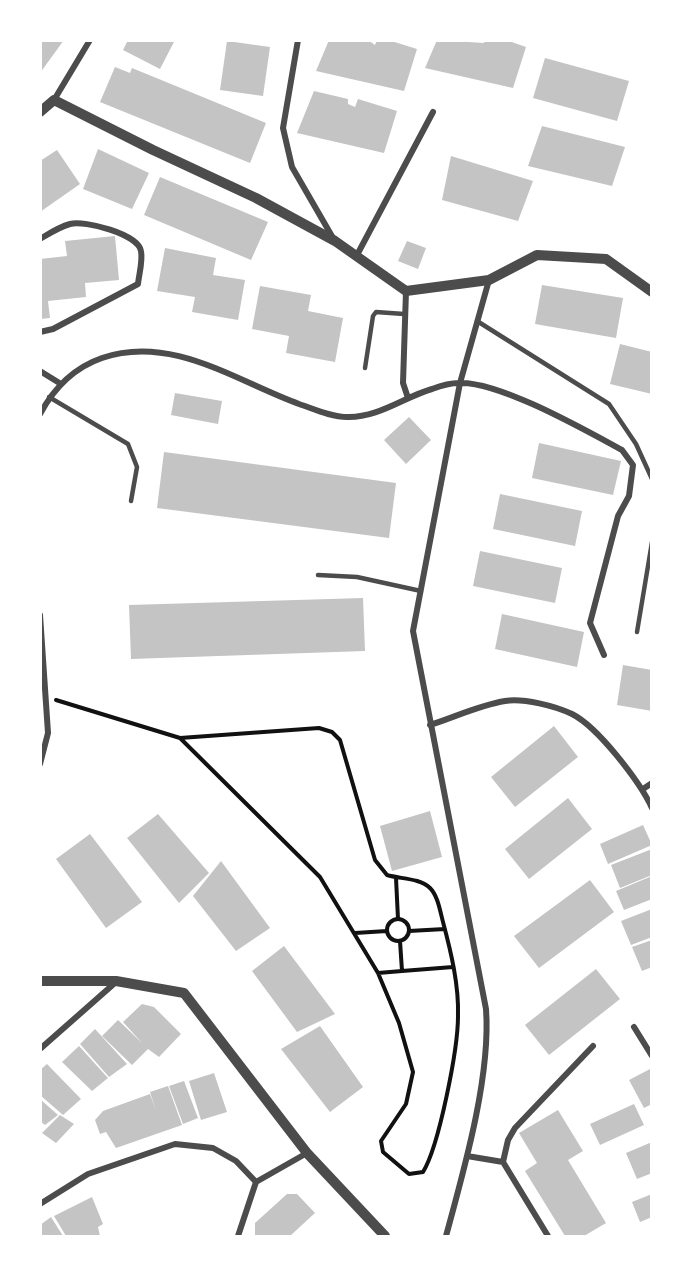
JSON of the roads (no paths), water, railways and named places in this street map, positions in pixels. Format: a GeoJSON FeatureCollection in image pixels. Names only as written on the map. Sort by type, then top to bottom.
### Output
{"type":"FeatureCollection","features":[{"type":"Feature","properties":{"kind":"street"},"geometry":{"type":"LineString","coordinates":[[40,112],[54,99],[90,40]]}},
{"type":"Feature","properties":{"kind":"street"},"geometry":{"type":"LineString","coordinates":[[298,40],[283,128],[292,167],[335,241]]}},
{"type":"Feature","properties":{"kind":"street"},"geometry":{"type":"LineString","coordinates":[[54,99],[153,150],[256,198],[335,241],[406,291],[489,280],[537,255],[606,259],[651,292]]}},
{"type":"Feature","properties":{"kind":"street"},"geometry":{"type":"LineString","coordinates":[[357,255],[433,112]]}},
{"type":"Feature","properties":{"kind":"street"},"geometry":{"type":"LineString","coordinates":[[40,239],[71,224],[91,224],[129,237],[138,244],[141,252],[138,284],[53,329],[40,332]]}},
{"type":"Feature","properties":{"kind":"street"},"geometry":{"type":"LineString","coordinates":[[446,1236],[467,1156],[489,1038],[486,1009],[413,631],[460,383],[489,280]]}},
{"type":"Feature","properties":{"kind":"street"},"geometry":{"type":"LineString","coordinates":[[406,291],[403,383],[408,398]]}},
{"type":"Feature","properties":{"kind":"street"},"geometry":{"type":"LineString","coordinates":[[40,414],[49,397],[72,372],[89,362],[132,350],[164,352],[202,362],[284,398],[322,412],[347,417],[373,414],[432,389],[460,383],[504,392],[622,450],[633,465],[629,496],[618,516],[590,623],[604,656]]}},
{"type":"Feature","properties":{"kind":"street"},"geometry":{"type":"LineString","coordinates":[[40,371],[61,384]]}},
{"type":"Feature","properties":{"kind":"street"},"geometry":{"type":"LineString","coordinates":[[40,615],[48,733],[40,764]]}},
{"type":"Feature","properties":{"kind":"street"},"geometry":{"type":"LineString","coordinates":[[430,724],[507,700],[539,704],[573,715],[605,743],[643,789],[651,808]]}},
{"type":"Feature","properties":{"kind":"street"},"geometry":{"type":"LineString","coordinates":[[643,789],[651,783]]}},
{"type":"Feature","properties":{"kind":"street"},"geometry":{"type":"LineString","coordinates":[[40,981],[116,981],[184,993],[307,1153],[385,1236]]}},
{"type":"Feature","properties":{"kind":"street"},"geometry":{"type":"LineString","coordinates":[[40,1049],[116,981]]}},
{"type":"Feature","properties":{"kind":"street"},"geometry":{"type":"LineString","coordinates":[[634,1027],[651,1056]]}},
{"type":"Feature","properties":{"kind":"street"},"geometry":{"type":"LineString","coordinates":[[548,1236],[503,1162],[508,1140],[515,1128],[593,1046]]}},
{"type":"Feature","properties":{"kind":"street"},"geometry":{"type":"LineString","coordinates":[[40,1204],[88,1174],[175,1144],[213,1148],[236,1161],[256,1182]]}},
{"type":"Feature","properties":{"kind":"street"},"geometry":{"type":"LineString","coordinates":[[238,1236],[256,1182],[307,1153]]}},
{"type":"Feature","properties":{"kind":"street"},"geometry":{"type":"LineString","coordinates":[[467,1156],[503,1162]]}},
{"type":"Feature","properties":{"kind":"lane"},"geometry":{"type":"LineString","coordinates":[[365,368],[373,316],[376,312],[404,314]]}},
{"type":"Feature","properties":{"kind":"lane"},"geometry":{"type":"LineString","coordinates":[[477,321],[609,404],[636,444],[651,479]]}},
{"type":"Feature","properties":{"kind":"lane"},"geometry":{"type":"LineString","coordinates":[[49,397],[89,422],[112,432],[128,444],[137,467],[131,501]]}},
{"type":"Feature","properties":{"kind":"lane"},"geometry":{"type":"LineString","coordinates":[[637,632],[651,542]]}},
{"type":"Feature","properties":{"kind":"lane"},"geometry":{"type":"LineString","coordinates":[[318,575],[367,579],[421,591]]}}]}
